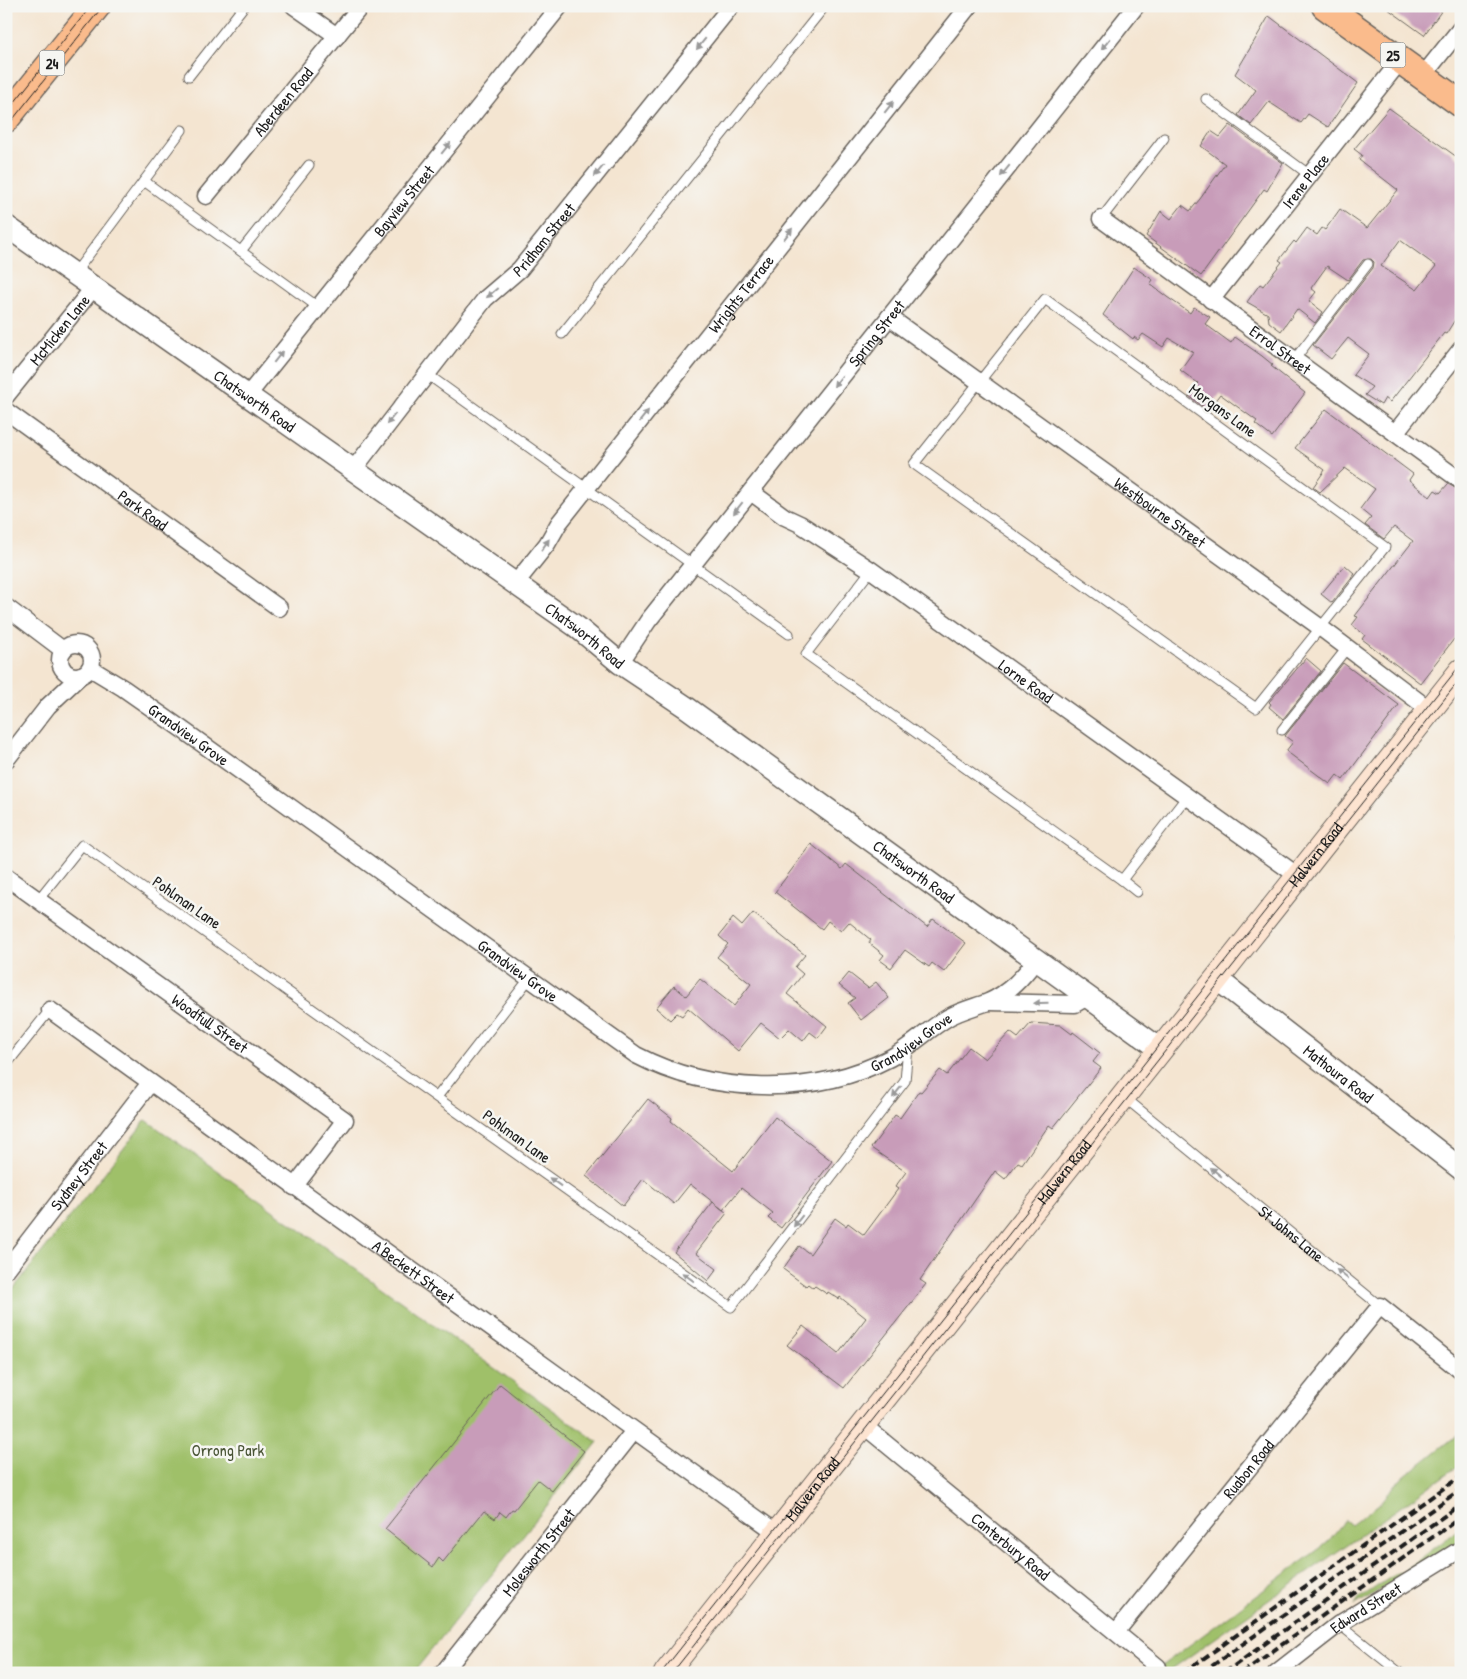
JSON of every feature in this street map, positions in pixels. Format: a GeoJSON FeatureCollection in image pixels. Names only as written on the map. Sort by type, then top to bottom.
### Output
{"type":"FeatureCollection","features":[{"type":"Feature","properties":{"kind":"main road","name":"24"},"geometry":{"type":"LineString","coordinates":[[6,119],[97,6]]}},
{"type":"Feature","properties":{"kind":"main road","name":"25"},"geometry":{"type":"LineString","coordinates":[[1324,6],[1461,104]]}},
{"type":"Feature","properties":{"kind":"main road","name":"Malvern Road"},"geometry":{"type":"LineString","coordinates":[[666,1673],[1461,671]]}},
{"type":"Feature","properties":{"kind":"street"},"geometry":{"type":"LineString","coordinates":[[294,6],[337,36]]}},
{"type":"Feature","properties":{"kind":"street","name":"Aberdeen Road"},"geometry":{"type":"LineString","coordinates":[[206,196],[361,6]]}},
{"type":"Feature","properties":{"kind":"street","name":"Bayview Street"},"geometry":{"type":"LineString","coordinates":[[248,395],[560,6]]}},
{"type":"Feature","properties":{"kind":"street","name":"Pridham Street"},"geometry":{"type":"LineString","coordinates":[[353,470],[485,299],[520,269],[731,6]]}},
{"type":"Feature","properties":{"kind":"street","name":"Wrights Terrace"},"geometry":{"type":"LineString","coordinates":[[515,584],[586,488],[969,6]]}},
{"type":"Feature","properties":{"kind":"street","name":"Spring Street"},"geometry":{"type":"LineString","coordinates":[[620,663],[648,621],[1136,6]]}},
{"type":"Feature","properties":{"kind":"street"},"geometry":{"type":"LineString","coordinates":[[1422,76],[1461,28]]}},
{"type":"Feature","properties":{"kind":"street","name":"Irene Place"},"geometry":{"type":"LineString","coordinates":[[1211,300],[1311,176],[1400,61]]}},
{"type":"Feature","properties":{"kind":"street","name":"Errol Street"},"geometry":{"type":"LineString","coordinates":[[1101,219],[1461,481]]}},
{"type":"Feature","properties":{"kind":"street","name":"Chatsworth Road"},"geometry":{"type":"LineString","coordinates":[[6,226],[577,627],[620,663],[686,707],[1160,1049]]}},
{"type":"Feature","properties":{"kind":"street","name":"McMicken Lane"},"geometry":{"type":"LineString","coordinates":[[6,396],[94,287]]}},
{"type":"Feature","properties":{"kind":"street","name":"Westbourne Street"},"geometry":{"type":"LineString","coordinates":[[889,317],[1321,628],[1430,710]]}},
{"type":"Feature","properties":{"kind":"street"},"geometry":{"type":"LineString","coordinates":[[1395,433],[1461,349]]}},
{"type":"Feature","properties":{"kind":"street","name":"Park Road"},"geometry":{"type":"LineString","coordinates":[[6,411],[278,608]]}},
{"type":"Feature","properties":{"kind":"street","name":"Lorne Road"},"geometry":{"type":"LineString","coordinates":[[751,492],[785,517],[800,524],[872,570],[1188,795],[1298,876]]}},
{"type":"Feature","properties":{"kind":"street"},"geometry":{"type":"LineString","coordinates":[[6,607],[63,650]]}},
{"type":"Feature","properties":{"kind":"street"},"geometry":{"type":"LineString","coordinates":[[6,760],[48,706],[85,672],[92,658],[88,648],[78,643],[67,646],[63,650],[60,662],[62,667],[70,675],[85,672]]}},
{"type":"Feature","properties":{"kind":"street"},"geometry":{"type":"LineString","coordinates":[[48,706],[62,667]]}},
{"type":"Feature","properties":{"kind":"street","name":"Grandview Grove"},"geometry":{"type":"LineString","coordinates":[[85,672],[123,688],[636,1054],[653,1064],[694,1078],[756,1085],[813,1082],[869,1068],[908,1047],[948,1018],[989,1002],[1018,983],[1036,960]]}},
{"type":"Feature","properties":{"kind":"street","name":"Woodfull Street"},"geometry":{"type":"LineString","coordinates":[[6,877],[345,1120],[294,1186]]}},
{"type":"Feature","properties":{"kind":"street","name":"Mathoura Road"},"geometry":{"type":"LineString","coordinates":[[1217,979],[1461,1169]]}},
{"type":"Feature","properties":{"kind":"street","name":"Grandview Grove"},"geometry":{"type":"LineString","coordinates":[[989,1002],[1075,1004],[1088,997]]}},
{"type":"Feature","properties":{"kind":"street","name":"A'Beckett Street"},"geometry":{"type":"LineString","coordinates":[[50,1010],[777,1533]]}},
{"type":"Feature","properties":{"kind":"street","name":"Sydney Street"},"geometry":{"type":"LineString","coordinates":[[6,1270],[150,1083]]}},
{"type":"Feature","properties":{"kind":"street","name":"St Johns Lane"},"geometry":{"type":"LineString","coordinates":[[1380,1306],[1461,1371]]}},
{"type":"Feature","properties":{"kind":"street","name":"Ruabon Road"},"geometry":{"type":"LineString","coordinates":[[1116,1632],[1380,1306]]}},
{"type":"Feature","properties":{"kind":"street","name":"Canterbury Road"},"geometry":{"type":"LineString","coordinates":[[863,1425],[1158,1667]]}},
{"type":"Feature","properties":{"kind":"street","name":"Molesworth Street"},"geometry":{"type":"LineString","coordinates":[[442,1673],[634,1431]]}},
{"type":"Feature","properties":{"kind":"street","name":"Edward Street"},"geometry":{"type":"LineString","coordinates":[[1276,1673],[1339,1624],[1461,1549]]}},
{"type":"Feature","properties":{"kind":"lane"},"geometry":{"type":"LineString","coordinates":[[189,76],[244,6]]}},
{"type":"Feature","properties":{"kind":"lane"},"geometry":{"type":"LineString","coordinates":[[562,334],[825,6]]}},
{"type":"Feature","properties":{"kind":"lane"},"geometry":{"type":"LineString","coordinates":[[1206,99],[1311,176]]}},
{"type":"Feature","properties":{"kind":"lane"},"geometry":{"type":"LineString","coordinates":[[75,273],[182,130]]}},
{"type":"Feature","properties":{"kind":"lane"},"geometry":{"type":"LineString","coordinates":[[1101,219],[1164,138]]}},
{"type":"Feature","properties":{"kind":"lane"},"geometry":{"type":"LineString","coordinates":[[241,251],[309,166]]}},
{"type":"Feature","properties":{"kind":"lane"},"geometry":{"type":"LineString","coordinates":[[144,181],[318,307]]}},
{"type":"Feature","properties":{"kind":"lane"},"geometry":{"type":"LineString","coordinates":[[1294,360],[1368,264]]}},
{"type":"Feature","properties":{"kind":"lane","name":"Morgans Lane"},"geometry":{"type":"LineString","coordinates":[[979,382],[1044,299],[1385,547],[1321,628]]}},
{"type":"Feature","properties":{"kind":"lane"},"geometry":{"type":"LineString","coordinates":[[427,374],[789,634]]}},
{"type":"Feature","properties":{"kind":"lane"},"geometry":{"type":"LineString","coordinates":[[979,382],[914,464],[922,470],[1256,708],[1321,628]]}},
{"type":"Feature","properties":{"kind":"lane"},"geometry":{"type":"LineString","coordinates":[[872,570],[806,654],[1138,892]]}},
{"type":"Feature","properties":{"kind":"lane"},"geometry":{"type":"LineString","coordinates":[[1282,730],[1347,648]]}},
{"type":"Feature","properties":{"kind":"lane"},"geometry":{"type":"LineString","coordinates":[[1122,880],[1188,795]]}},
{"type":"Feature","properties":{"kind":"lane","name":"Pohlman Lane"},"geometry":{"type":"LineString","coordinates":[[38,900],[82,845],[731,1307],[906,1081],[908,1047]]}},
{"type":"Feature","properties":{"kind":"lane"},"geometry":{"type":"LineString","coordinates":[[437,1097],[529,979]]}},
{"type":"Feature","properties":{"kind":"lane"},"geometry":{"type":"LineString","coordinates":[[6,1065],[50,1010]]}},
{"type":"Feature","properties":{"kind":"lane","name":"St Johns Lane"},"geometry":{"type":"LineString","coordinates":[[1123,1096],[1380,1306]]}},
{"type":"Feature","properties":{"kind":"lane"},"geometry":{"type":"LineString","coordinates":[[1339,1624],[1400,1673]]}},
{"type":"Feature","properties":{"kind":"green space","name":"Orrong Park"},"geometry":{"type":"Polygon","coordinates":[[[146,1120],[598,1442],[413,1673],[6,1673],[6,1298],[146,1120]]]}},
{"type":"Feature","properties":{"kind":"green space"},"geometry":{"type":"Polygon","coordinates":[[[1461,1432],[1461,1464],[1169,1671],[1157,1673],[1164,1664],[1327,1543],[1345,1520],[1351,1525],[1379,1504],[1395,1484],[1461,1432]]]}},
{"type":"Feature","properties":{"kind":"green space"},"geometry":{"type":"Polygon","coordinates":[[[1461,1528],[1461,1541],[1355,1605],[1360,1598],[1397,1573],[1403,1572],[1461,1528]]]}},
{"type":"Feature","properties":{"kind":"building"},"geometry":{"type":"Polygon","coordinates":[[[1384,6],[1445,6],[1424,35],[1384,6]]]}},
{"type":"Feature","properties":{"kind":"building"},"geometry":{"type":"Polygon","coordinates":[[[1269,16],[1358,83],[1328,127],[1308,114],[1301,123],[1269,102],[1251,125],[1238,115],[1256,90],[1235,74],[1269,16]]]}},
{"type":"Feature","properties":{"kind":"building"},"geometry":{"type":"Polygon","coordinates":[[[1389,108],[1461,160],[1461,310],[1446,334],[1444,333],[1390,402],[1385,398],[1381,405],[1365,395],[1372,387],[1353,375],[1369,354],[1348,338],[1331,359],[1313,345],[1373,268],[1374,262],[1371,259],[1363,260],[1348,280],[1327,266],[1311,288],[1316,292],[1309,301],[1323,312],[1315,323],[1297,309],[1281,331],[1269,322],[1268,314],[1247,302],[1260,284],[1263,286],[1282,262],[1279,260],[1294,241],[1296,243],[1307,228],[1317,235],[1322,228],[1325,230],[1340,209],[1367,228],[1398,190],[1359,160],[1362,155],[1354,149],[1389,108]],[[1400,240],[1381,266],[1417,290],[1436,266],[1400,240]]]}},
{"type":"Feature","properties":{"kind":"building"},"geometry":{"type":"Polygon","coordinates":[[[1230,125],[1283,163],[1267,191],[1264,189],[1201,276],[1146,236],[1161,211],[1171,219],[1182,205],[1190,211],[1200,199],[1225,164],[1201,146],[1211,131],[1220,137],[1230,125]]]}},
{"type":"Feature","properties":{"kind":"building"},"geometry":{"type":"Polygon","coordinates":[[[1134,267],[1153,280],[1150,284],[1190,313],[1194,307],[1210,317],[1205,324],[1231,343],[1235,337],[1262,356],[1273,365],[1271,366],[1305,393],[1272,437],[1255,424],[1257,421],[1220,394],[1208,410],[1189,396],[1198,383],[1180,370],[1193,352],[1169,338],[1163,347],[1143,334],[1138,340],[1134,337],[1133,339],[1103,315],[1134,267]]]}},
{"type":"Feature","properties":{"kind":"building"},"geometry":{"type":"Polygon","coordinates":[[[1326,409],[1413,474],[1409,480],[1430,497],[1435,490],[1440,493],[1448,484],[1461,491],[1461,630],[1420,683],[1362,639],[1365,635],[1352,625],[1358,617],[1355,616],[1413,541],[1394,527],[1384,539],[1365,525],[1371,518],[1360,509],[1375,489],[1345,468],[1320,492],[1313,487],[1325,470],[1295,448],[1326,409]]]}},
{"type":"Feature","properties":{"kind":"building"},"geometry":{"type":"Polygon","coordinates":[[[1345,565],[1355,574],[1332,603],[1321,594],[1345,565]]]}},
{"type":"Feature","properties":{"kind":"building"},"geometry":{"type":"Polygon","coordinates":[[[1306,658],[1321,671],[1283,719],[1269,707],[1271,704],[1269,702],[1306,658]]]}},
{"type":"Feature","properties":{"kind":"building"},"geometry":{"type":"Polygon","coordinates":[[[1343,663],[1399,705],[1343,780],[1337,775],[1330,784],[1286,751],[1293,742],[1285,736],[1343,663]]]}},
{"type":"Feature","properties":{"kind":"building"},"geometry":{"type":"Polygon","coordinates":[[[811,844],[842,869],[846,864],[927,927],[933,919],[966,943],[944,972],[932,963],[929,967],[905,950],[891,968],[880,960],[884,955],[869,943],[871,940],[849,922],[841,931],[828,921],[822,929],[775,892],[811,844]]]}},
{"type":"Feature","properties":{"kind":"building"},"geometry":{"type":"Polygon","coordinates":[[[753,913],[805,955],[795,967],[803,974],[787,994],[827,1026],[818,1038],[810,1032],[803,1041],[789,1029],[780,1038],[761,1023],[738,1051],[688,1008],[682,1016],[677,1013],[670,1020],[656,1008],[674,986],[686,996],[700,979],[734,1006],[751,984],[717,957],[728,944],[719,936],[733,918],[742,926],[753,913]]]}},
{"type":"Feature","properties":{"kind":"building"},"geometry":{"type":"Polygon","coordinates":[[[849,973],[868,988],[876,982],[889,998],[861,1020],[848,1003],[855,998],[839,985],[849,973]]]}},
{"type":"Feature","properties":{"kind":"building"},"geometry":{"type":"Polygon","coordinates":[[[1031,1023],[1060,1025],[1072,1034],[1073,1032],[1100,1053],[1093,1062],[1101,1068],[1053,1128],[1049,1125],[1022,1164],[1018,1162],[1005,1179],[995,1171],[920,1280],[926,1284],[844,1388],[787,1345],[803,1326],[838,1354],[866,1318],[840,1297],[839,1299],[828,1292],[827,1294],[815,1286],[813,1288],[808,1284],[806,1286],[783,1269],[799,1246],[810,1254],[835,1218],[846,1226],[848,1223],[864,1235],[898,1189],[895,1187],[906,1172],[871,1148],[895,1115],[900,1118],[919,1091],[921,1092],[940,1070],[947,1075],[969,1047],[985,1059],[1010,1032],[1018,1038],[1031,1023]]]}},
{"type":"Feature","properties":{"kind":"building"},"geometry":{"type":"Polygon","coordinates":[[[648,1099],[672,1118],[671,1121],[733,1171],[775,1117],[832,1161],[781,1228],[768,1218],[773,1213],[741,1188],[723,1210],[690,1184],[674,1204],[643,1179],[623,1206],[586,1176],[648,1099]]]}},
{"type":"Feature","properties":{"kind":"building"},"geometry":{"type":"Polygon","coordinates":[[[713,1202],[727,1213],[696,1253],[717,1269],[708,1281],[674,1252],[713,1202]]]}},
{"type":"Feature","properties":{"kind":"building"},"geometry":{"type":"Polygon","coordinates":[[[500,1384],[584,1451],[552,1491],[538,1480],[506,1517],[500,1512],[495,1519],[484,1511],[443,1562],[439,1558],[433,1567],[385,1529],[500,1384]]]}},
{"type":"Feature","properties":{"kind":"tram line"},"geometry":{"type":"LineString","coordinates":[[6,113],[91,6]]}},
{"type":"Feature","properties":{"kind":"tram line"},"geometry":{"type":"LineString","coordinates":[[6,128],[103,6]]}},
{"type":"Feature","properties":{"kind":"tram line"},"geometry":{"type":"LineString","coordinates":[[661,1673],[1461,664]]}},
{"type":"Feature","properties":{"kind":"tram line"},"geometry":{"type":"LineString","coordinates":[[672,1673],[1461,678]]}},
{"type":"Feature","properties":{"kind":"railway"},"geometry":{"type":"LineString","coordinates":[[1183,1673],[1461,1476]]}},
{"type":"Feature","properties":{"kind":"railway"},"geometry":{"type":"LineString","coordinates":[[1202,1673],[1461,1489]]}},
{"type":"Feature","properties":{"kind":"railway"},"geometry":{"type":"LineString","coordinates":[[1224,1673],[1461,1504]]}},
{"type":"Feature","properties":{"kind":"railway"},"geometry":{"type":"LineString","coordinates":[[1242,1673],[1461,1517]]}}]}
